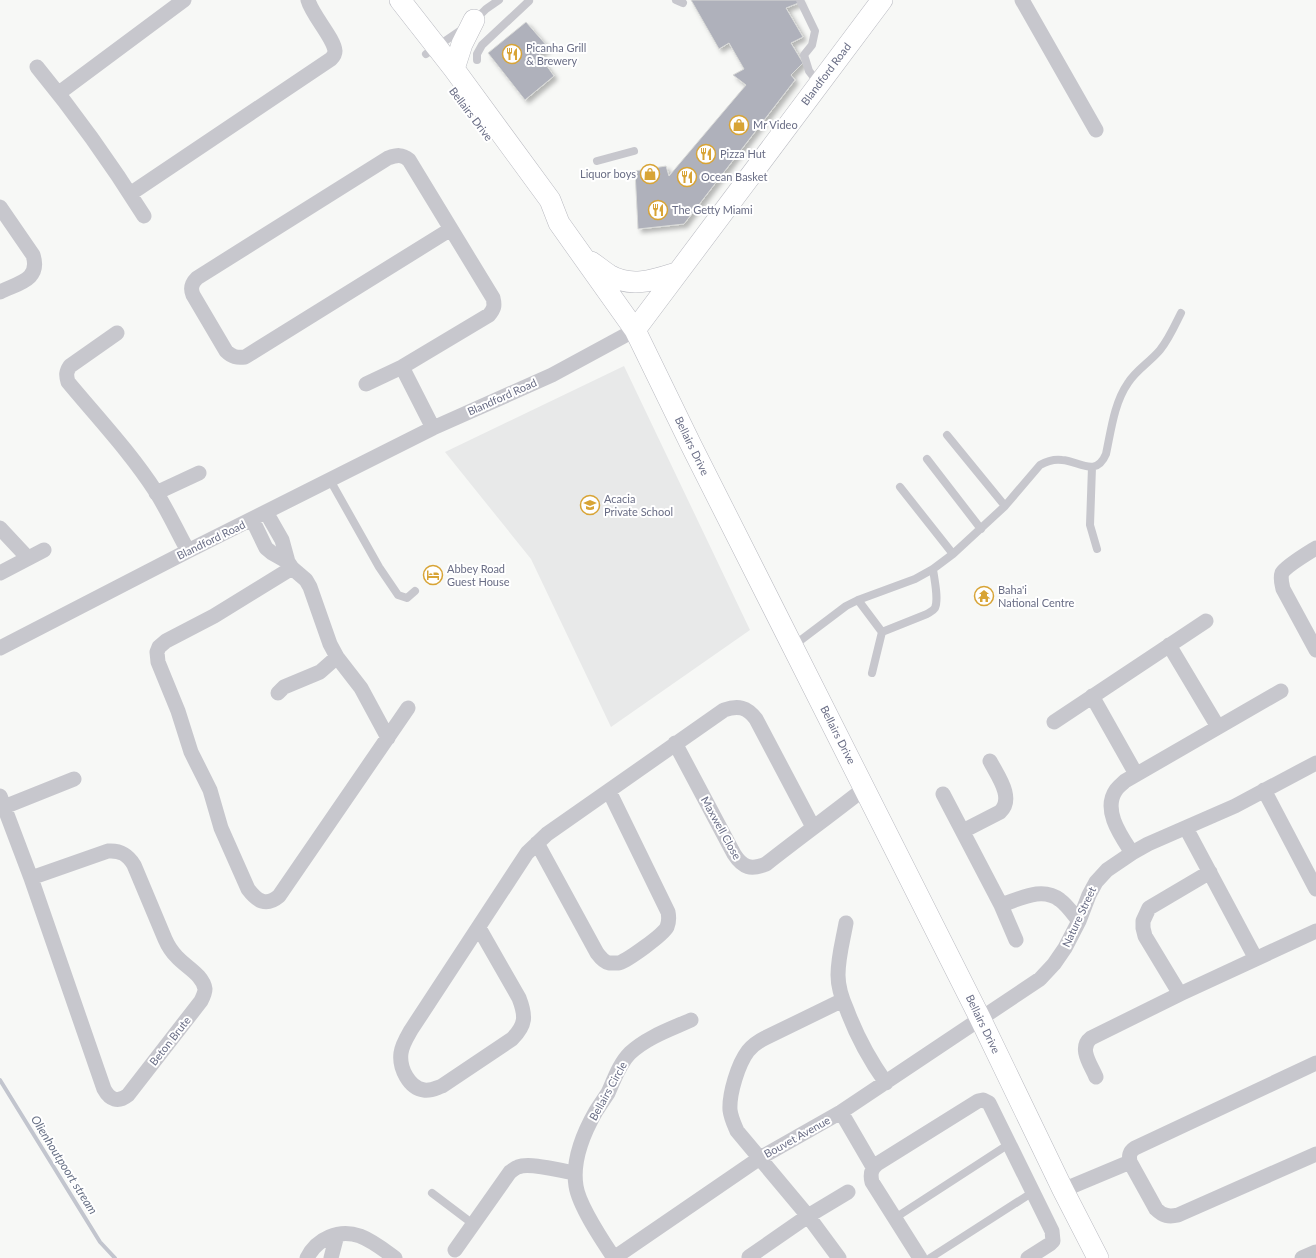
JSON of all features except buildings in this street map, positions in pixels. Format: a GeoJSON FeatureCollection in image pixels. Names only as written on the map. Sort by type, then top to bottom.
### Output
{"type":"FeatureCollection","features":[{"type":"Feature","properties":{"kind":"street"},"geometry":{"type":"LineString","coordinates":[[59,93],[184,0]]}},
{"type":"Feature","properties":{"kind":"street"},"geometry":{"type":"LineString","coordinates":[[130,194],[332,60],[335,50],[333,43],[312,10],[308,0]]}},
{"type":"Feature","properties":{"kind":"street","name":"Bellairs Drive"},"geometry":{"type":"LineString","coordinates":[[389,0],[431,50],[454,69],[550,200],[559,223],[634,330],[792,646],[865,788],[1098,1258]]}},
{"type":"Feature","properties":{"kind":"street","name":"Bellairs Drive"},"geometry":{"type":"LineString","coordinates":[[400,0],[431,50],[538,208],[559,223]]}},
{"type":"Feature","properties":{"kind":"street","name":"Blandford Road"},"geometry":{"type":"LineString","coordinates":[[0,648],[188,551],[433,428],[552,375],[634,330],[882,0]]}},
{"type":"Feature","properties":{"kind":"street"},"geometry":{"type":"LineString","coordinates":[[1022,0],[1096,130]]}},
{"type":"Feature","properties":{"kind":"street"},"geometry":{"type":"LineString","coordinates":[[454,69],[462,44],[474,20]]}},
{"type":"Feature","properties":{"kind":"street"},"geometry":{"type":"LineString","coordinates":[[37,67],[59,93],[144,216]]}},
{"type":"Feature","properties":{"kind":"street"},"geometry":{"type":"LineString","coordinates":[[366,384],[402,367],[494,310],[495,304],[493,298],[410,160],[406,157],[396,155],[388,158],[197,278],[193,282],[191,291],[226,351],[236,358],[245,356],[451,229]]}},
{"type":"Feature","properties":{"kind":"street"},"geometry":{"type":"LineString","coordinates":[[0,207],[33,255],[35,262],[35,268],[26,280],[0,292]]}},
{"type":"Feature","properties":{"kind":"street"},"geometry":{"type":"LineString","coordinates":[[579,253],[609,275],[628,281],[651,281],[676,273]]}},
{"type":"Feature","properties":{"kind":"street"},"geometry":{"type":"LineString","coordinates":[[117,333],[70,366],[66,373],[66,377],[68,382],[136,464],[156,492],[188,551]]}},
{"type":"Feature","properties":{"kind":"street"},"geometry":{"type":"LineString","coordinates":[[402,367],[433,428]]}},
{"type":"Feature","properties":{"kind":"street"},"geometry":{"type":"LineString","coordinates":[[156,492],[199,473]]}},
{"type":"Feature","properties":{"kind":"street"},"geometry":{"type":"LineString","coordinates":[[266,512],[282,540],[290,565]]}},
{"type":"Feature","properties":{"kind":"street"},"geometry":{"type":"LineString","coordinates":[[252,519],[266,548],[290,565],[306,580],[310,587],[330,644],[337,657],[361,688],[388,738]]}},
{"type":"Feature","properties":{"kind":"street"},"geometry":{"type":"LineString","coordinates":[[0,528],[28,558]]}},
{"type":"Feature","properties":{"kind":"street"},"geometry":{"type":"LineString","coordinates":[[1316,548],[1283,572],[1281,578],[1282,589],[1316,650]]}},
{"type":"Feature","properties":{"kind":"street"},"geometry":{"type":"LineString","coordinates":[[0,573],[44,550]]}},
{"type":"Feature","properties":{"kind":"street"},"geometry":{"type":"LineString","coordinates":[[290,565],[214,616],[166,641],[159,647],[158,652],[158,662],[178,711],[191,752],[210,790],[222,828],[248,889],[253,896],[259,900],[267,902],[273,901],[279,896],[408,708]]}},
{"type":"Feature","properties":{"kind":"street"},"geometry":{"type":"LineString","coordinates":[[1054,722],[1206,621]]}},
{"type":"Feature","properties":{"kind":"street"},"geometry":{"type":"LineString","coordinates":[[1169,646],[1218,727]]}},
{"type":"Feature","properties":{"kind":"street"},"geometry":{"type":"LineString","coordinates":[[278,693],[284,687],[320,672],[337,657]]}},
{"type":"Feature","properties":{"kind":"street"},"geometry":{"type":"LineString","coordinates":[[1132,853],[1116,828],[1112,812],[1112,798],[1116,789],[1136,774],[1281,691]]}},
{"type":"Feature","properties":{"kind":"street"},"geometry":{"type":"LineString","coordinates":[[1092,696],[1136,774]]}},
{"type":"Feature","properties":{"kind":"street"},"geometry":{"type":"LineString","coordinates":[[479,928],[519,998],[523,1008],[524,1018],[522,1026],[519,1032],[512,1039],[442,1086],[432,1090],[423,1090],[412,1084],[405,1074],[401,1054],[404,1043],[519,864],[547,834],[724,710],[733,707],[743,708],[751,712],[813,828]]}},
{"type":"Feature","properties":{"kind":"street","name":"Maxwell Close"},"geometry":{"type":"LineString","coordinates":[[675,744],[738,861],[750,868],[759,867],[766,864],[865,788]]}},
{"type":"Feature","properties":{"kind":"street"},"geometry":{"type":"LineString","coordinates":[[963,830],[1000,812],[1006,803],[1005,792],[990,761]]}},
{"type":"Feature","properties":{"kind":"street","name":"Nature Street"},"geometry":{"type":"LineString","coordinates":[[980,1018],[1040,979],[1054,964],[1065,948],[1079,921],[1089,895],[1096,882],[1107,870],[1132,853],[1166,836],[1235,806],[1316,763]]}},
{"type":"Feature","properties":{"kind":"street","name":"Beton Brute"},"geometry":{"type":"LineString","coordinates":[[31,878],[108,851],[124,854],[130,859],[134,866],[164,939],[178,959],[198,977],[205,989],[201,1001],[125,1098],[119,1100],[113,1099],[104,1089],[31,878],[2,801],[74,779]]}},
{"type":"Feature","properties":{"kind":"street"},"geometry":{"type":"LineString","coordinates":[[1264,790],[1316,889]]}},
{"type":"Feature","properties":{"kind":"street"},"geometry":{"type":"LineString","coordinates":[[537,843],[597,954],[603,960],[609,963],[617,963],[625,960],[661,935],[667,928],[669,920],[668,912],[609,791]]}},
{"type":"Feature","properties":{"kind":"street"},"geometry":{"type":"LineString","coordinates":[[943,794],[1001,905],[1016,940]]}},
{"type":"Feature","properties":{"kind":"street"},"geometry":{"type":"LineString","coordinates":[[1186,828],[1256,959]]}},
{"type":"Feature","properties":{"kind":"street"},"geometry":{"type":"LineString","coordinates":[[1180,994],[1145,936],[1142,928],[1142,920],[1149,908],[1210,872]]}},
{"type":"Feature","properties":{"kind":"street"},"geometry":{"type":"LineString","coordinates":[[1001,905],[1030,895],[1040,893],[1050,895],[1060,900],[1079,921]]}},
{"type":"Feature","properties":{"kind":"street"},"geometry":{"type":"LineString","coordinates":[[846,923],[838,975],[839,988],[861,1043],[870,1060],[886,1083]]}},
{"type":"Feature","properties":{"kind":"street"},"geometry":{"type":"LineString","coordinates":[[1096,1077],[1086,1054],[1085,1048],[1088,1041],[1180,994],[1316,931]]}},
{"type":"Feature","properties":{"kind":"street"},"geometry":{"type":"LineString","coordinates":[[839,1258],[808,1216],[737,1131],[732,1121],[730,1111],[733,1087],[742,1062],[748,1051],[765,1038],[843,1000]]}},
{"type":"Feature","properties":{"kind":"street","name":"Bouvet Avenue"},"geometry":{"type":"LineString","coordinates":[[614,1258],[760,1158],[841,1112],[980,1018]]}},
{"type":"Feature","properties":{"kind":"street","name":"Bellairs Circle"},"geometry":{"type":"LineString","coordinates":[[614,1258],[583,1206],[576,1186],[575,1173],[581,1145],[587,1129],[626,1058],[655,1036],[691,1020]]}},
{"type":"Feature","properties":{"kind":"street"},"geometry":{"type":"LineString","coordinates":[[1316,1063],[1134,1148],[1130,1152],[1130,1162],[1156,1209],[1160,1214],[1171,1216],[1178,1215],[1316,1154]]}},
{"type":"Feature","properties":{"kind":"street"},"geometry":{"type":"LineString","coordinates":[[920,1258],[872,1182],[870,1177],[873,1167],[981,1100],[986,1100],[989,1103],[1052,1231],[1053,1240],[1050,1244],[1028,1258]]}},
{"type":"Feature","properties":{"kind":"street"},"geometry":{"type":"LineString","coordinates":[[841,1112],[873,1167]]}},
{"type":"Feature","properties":{"kind":"street"},"geometry":{"type":"LineString","coordinates":[[1063,1190],[1130,1162]]}},
{"type":"Feature","properties":{"kind":"street"},"geometry":{"type":"LineString","coordinates":[[455,1250],[510,1172],[517,1167],[532,1165],[575,1173]]}},
{"type":"Feature","properties":{"kind":"street"},"geometry":{"type":"LineString","coordinates":[[749,1257],[808,1216],[848,1192]]}},
{"type":"Feature","properties":{"kind":"street"},"geometry":{"type":"LineString","coordinates":[[307,1258],[320,1241],[337,1235],[351,1234],[361,1236],[372,1241],[395,1258]]}},
{"type":"Feature","properties":{"kind":"street"},"geometry":{"type":"LineString","coordinates":[[330,1258],[337,1235]]}},
{"type":"Feature","properties":{"kind":"street"},"geometry":{"type":"LineString","coordinates":[[1302,1258],[1316,1252]]}},
{"type":"Feature","properties":{"kind":"lane"},"geometry":{"type":"LineString","coordinates":[[431,50],[474,20],[499,0]]}},
{"type":"Feature","properties":{"kind":"lane"},"geometry":{"type":"LineString","coordinates":[[800,0],[815,31],[812,45],[804,55],[809,71],[819,84]]}},
{"type":"Feature","properties":{"kind":"lane"},"geometry":{"type":"LineString","coordinates":[[478,60],[477,54],[482,45],[528,1]]}},
{"type":"Feature","properties":{"kind":"lane"},"geometry":{"type":"LineString","coordinates":[[597,161],[634,151]]}},
{"type":"Feature","properties":{"kind":"lane"},"geometry":{"type":"LineString","coordinates":[[792,646],[846,606],[858,600],[915,579],[933,569],[953,554],[1005,506],[1040,465],[1047,461],[1064,460],[1083,466],[1092,467],[1103,461],[1122,393],[1137,372],[1161,349],[1182,313]]}},
{"type":"Feature","properties":{"kind":"lane"},"geometry":{"type":"LineString","coordinates":[[947,434],[1005,506]]}},
{"type":"Feature","properties":{"kind":"lane"},"geometry":{"type":"LineString","coordinates":[[927,459],[981,529]]}},
{"type":"Feature","properties":{"kind":"lane"},"geometry":{"type":"LineString","coordinates":[[1092,467],[1090,525],[1097,550]]}},
{"type":"Feature","properties":{"kind":"lane"},"geometry":{"type":"LineString","coordinates":[[330,480],[379,567],[398,595],[407,598],[415,591]]}},
{"type":"Feature","properties":{"kind":"lane"},"geometry":{"type":"LineString","coordinates":[[900,487],[953,554]]}},
{"type":"Feature","properties":{"kind":"lane"},"geometry":{"type":"LineString","coordinates":[[882,632],[932,611],[935,607],[936,595],[933,569]]}},
{"type":"Feature","properties":{"kind":"lane"},"geometry":{"type":"LineString","coordinates":[[858,600],[882,632]]}},
{"type":"Feature","properties":{"kind":"lane"},"geometry":{"type":"LineString","coordinates":[[872,673],[882,632]]}},
{"type":"Feature","properties":{"kind":"lane"},"geometry":{"type":"LineString","coordinates":[[895,1218],[1009,1144]]}},
{"type":"Feature","properties":{"kind":"lane"},"geometry":{"type":"LineString","coordinates":[[930,1258],[1033,1192]]}},
{"type":"Feature","properties":{"kind":"lane"},"geometry":{"type":"LineString","coordinates":[[432,1193],[473,1224]]}},
{"type":"Feature","properties":{"kind":"shaded area","name":"Acacia Private School"},"geometry":{"type":"Polygon","coordinates":[[[624,366],[750,630],[611,727],[531,559],[445,452],[624,366]]]}},
{"type":"Feature","properties":{"kind":"waterway","name":"Olienhoutpoort stream"},"geometry":{"type":"LineString","coordinates":[[0,1080],[100,1242],[115,1258]]}},
{"type":"Feature","properties":{"kind":"place","name":"Picanha Grill & Brewery"},"geometry":{"type":"Point","coordinates":[512,54]}},
{"type":"Feature","properties":{"kind":"place","name":"Mr Video"},"geometry":{"type":"Point","coordinates":[739,125]}},
{"type":"Feature","properties":{"kind":"place","name":"Pizza Hut"},"geometry":{"type":"Point","coordinates":[706,154]}},
{"type":"Feature","properties":{"kind":"place","name":"Liquor boys"},"geometry":{"type":"Point","coordinates":[650,174]}},
{"type":"Feature","properties":{"kind":"place","name":"Ocean Basket"},"geometry":{"type":"Point","coordinates":[687,177]}},
{"type":"Feature","properties":{"kind":"place","name":"The Getty Miami"},"geometry":{"type":"Point","coordinates":[658,210]}},
{"type":"Feature","properties":{"kind":"place","name":"Acacia Private School"},"geometry":{"type":"Point","coordinates":[590,505]}},
{"type":"Feature","properties":{"kind":"place","name":"Abbey Road Guest House"},"geometry":{"type":"Point","coordinates":[433,575]}},
{"type":"Feature","properties":{"kind":"place","name":"Baha'i National Centre"},"geometry":{"type":"Point","coordinates":[984,596]}}]}
